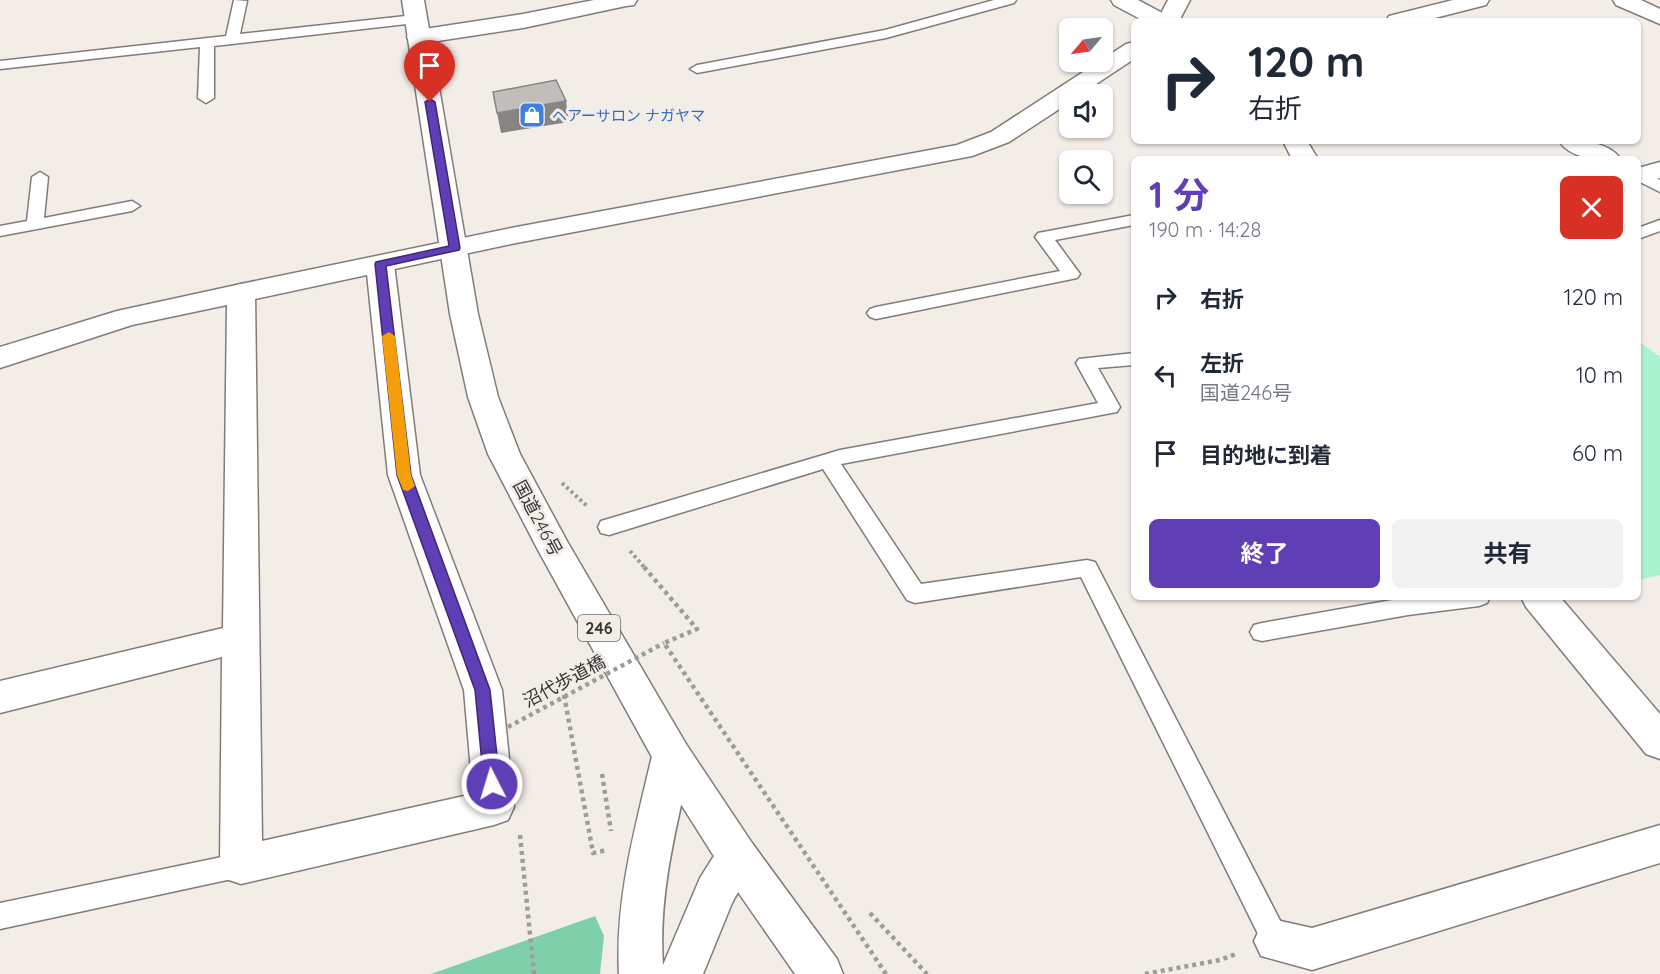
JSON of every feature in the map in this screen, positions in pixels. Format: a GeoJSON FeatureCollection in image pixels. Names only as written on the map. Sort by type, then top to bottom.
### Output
{"type":"FeatureCollection","features":[{"type":"Feature","properties":{"kind":"main road"},"geometry":{"type":"LineString","coordinates":[[416,19],[523,21],[627,0]]}},
{"type":"Feature","properties":{"kind":"main road"},"geometry":{"type":"LineString","coordinates":[[1122,0],[1155,18]]}},
{"type":"Feature","properties":{"kind":"main road"},"geometry":{"type":"LineString","coordinates":[[1170,18],[1179,0]]}},
{"type":"Feature","properties":{"kind":"main road"},"geometry":{"type":"LineString","coordinates":[[1417,18],[1478,0]]}},
{"type":"Feature","properties":{"kind":"main road"},"geometry":{"type":"LineString","coordinates":[[1624,0],[1660,17]]}},
{"type":"Feature","properties":{"kind":"main road","name":"国道246号"},"geometry":{"type":"LineString","coordinates":[[416,19],[464,314],[483,397],[504,454],[555,550],[672,756],[737,856],[821,974]]}},
{"type":"Feature","properties":{"kind":"main road"},"geometry":{"type":"LineString","coordinates":[[0,358],[60,336],[127,317],[455,248],[963,151],[1000,137],[1131,51]]}},
{"type":"Feature","properties":{"kind":"main road"},"geometry":{"type":"LineString","coordinates":[[1577,144],[1602,156]]}},
{"type":"Feature","properties":{"kind":"main road"},"geometry":{"type":"LineString","coordinates":[[241,293],[241,865],[494,807],[483,690],[404,475],[380,264]]}},
{"type":"Feature","properties":{"kind":"main road"},"geometry":{"type":"LineString","coordinates":[[1542,600],[1660,742]]}},
{"type":"Feature","properties":{"kind":"main road"},"geometry":{"type":"LineString","coordinates":[[0,697],[241,638]]}},
{"type":"Feature","properties":{"kind":"main road"},"geometry":{"type":"LineString","coordinates":[[640,974],[639,925],[643,888],[672,756]]}},
{"type":"Feature","properties":{"kind":"main road"},"geometry":{"type":"LineString","coordinates":[[1276,940],[1312,949],[1660,844]]}},
{"type":"Feature","properties":{"kind":"main road"},"geometry":{"type":"LineString","coordinates":[[681,974],[715,892],[737,856]]}},
{"type":"Feature","properties":{"kind":"lane"},"geometry":{"type":"LineString","coordinates":[[232,40],[240,0]]}},
{"type":"Feature","properties":{"kind":"lane"},"geometry":{"type":"LineString","coordinates":[[697,69],[886,33],[1009,0]]}},
{"type":"Feature","properties":{"kind":"lane"},"geometry":{"type":"LineString","coordinates":[[0,65],[416,19]]}},
{"type":"Feature","properties":{"kind":"lane"},"geometry":{"type":"LineString","coordinates":[[206,98],[207,43]]}},
{"type":"Feature","properties":{"kind":"lane"},"geometry":{"type":"LineString","coordinates":[[32,80],[36,61]]}},
{"type":"Feature","properties":{"kind":"lane"},"geometry":{"type":"LineString","coordinates":[[35,225],[40,177]]}},
{"type":"Feature","properties":{"kind":"lane"},"geometry":{"type":"LineString","coordinates":[[0,231],[132,206]]}},
{"type":"Feature","properties":{"kind":"lane"},"geometry":{"type":"LineString","coordinates":[[876,313],[1071,274],[1044,237],[1131,221]]}},
{"type":"Feature","properties":{"kind":"lane"},"geometry":{"type":"LineString","coordinates":[[1641,233],[1660,225]]}},
{"type":"Feature","properties":{"kind":"lane"},"geometry":{"type":"LineString","coordinates":[[609,527],[840,457],[1110,407],[1086,363],[1131,359]]}},
{"type":"Feature","properties":{"kind":"lane"},"geometry":{"type":"LineString","coordinates":[[829,462],[915,594],[1087,567],[1276,940]]}},
{"type":"Feature","properties":{"kind":"lane"},"geometry":{"type":"LineString","coordinates":[[1262,632],[1408,606],[1455,600]]}},
{"type":"Feature","properties":{"kind":"lane"},"geometry":{"type":"LineString","coordinates":[[0,916],[241,865]]}},
{"type":"Feature","properties":{"kind":"path"},"geometry":{"type":"LineString","coordinates":[[557,478],[609,527]]}},
{"type":"Feature","properties":{"kind":"path","name":"沼代歩道橋"},"geometry":{"type":"LineString","coordinates":[[510,738],[508,727],[664,643],[698,629],[609,527]]}},
{"type":"Feature","properties":{"kind":"path"},"geometry":{"type":"LineString","coordinates":[[664,643],[886,974]]}},
{"type":"Feature","properties":{"kind":"path"},"geometry":{"type":"LineString","coordinates":[[564,695],[593,853],[613,848]]}},
{"type":"Feature","properties":{"kind":"path"},"geometry":{"type":"LineString","coordinates":[[602,774],[612,838]]}},
{"type":"Feature","properties":{"kind":"path"},"geometry":{"type":"LineString","coordinates":[[519,833],[534,974]]}},
{"type":"Feature","properties":{"kind":"path"},"geometry":{"type":"LineString","coordinates":[[870,913],[927,974]]}},
{"type":"Feature","properties":{"kind":"path"},"geometry":{"type":"LineString","coordinates":[[1145,974],[1220,960],[1276,940]]}},
{"type":"Feature","properties":{"kind":"green space"},"geometry":{"type":"Polygon","coordinates":[[[1641,343],[1660,357],[1660,575],[1641,579],[1641,343]]]}},
{"type":"Feature","properties":{"kind":"green space"},"geometry":{"type":"Polygon","coordinates":[[[595,916],[604,936],[600,974],[431,974],[595,916]]]}},
{"type":"Feature","properties":{"kind":"building"},"geometry":{"type":"Polygon","coordinates":[[[556,80],[566,101],[497,113],[493,92],[556,80]]]}},
{"type":"Feature","properties":{"kind":"slow traffic"},"geometry":{"type":"LineString","coordinates":[[389,336],[404,475],[408,486]]}},
{"type":"Feature","properties":{"kind":"place","name":"ヘアーサロン ナガヤマ"},"geometry":{"type":"Point","coordinates":[532,115]}},
{"type":"Feature","properties":{"kind":"route"},"geometry":{"type":"LineString","coordinates":[[430,102],[455,248],[380,264],[404,475],[483,690],[492,784]]}}]}
